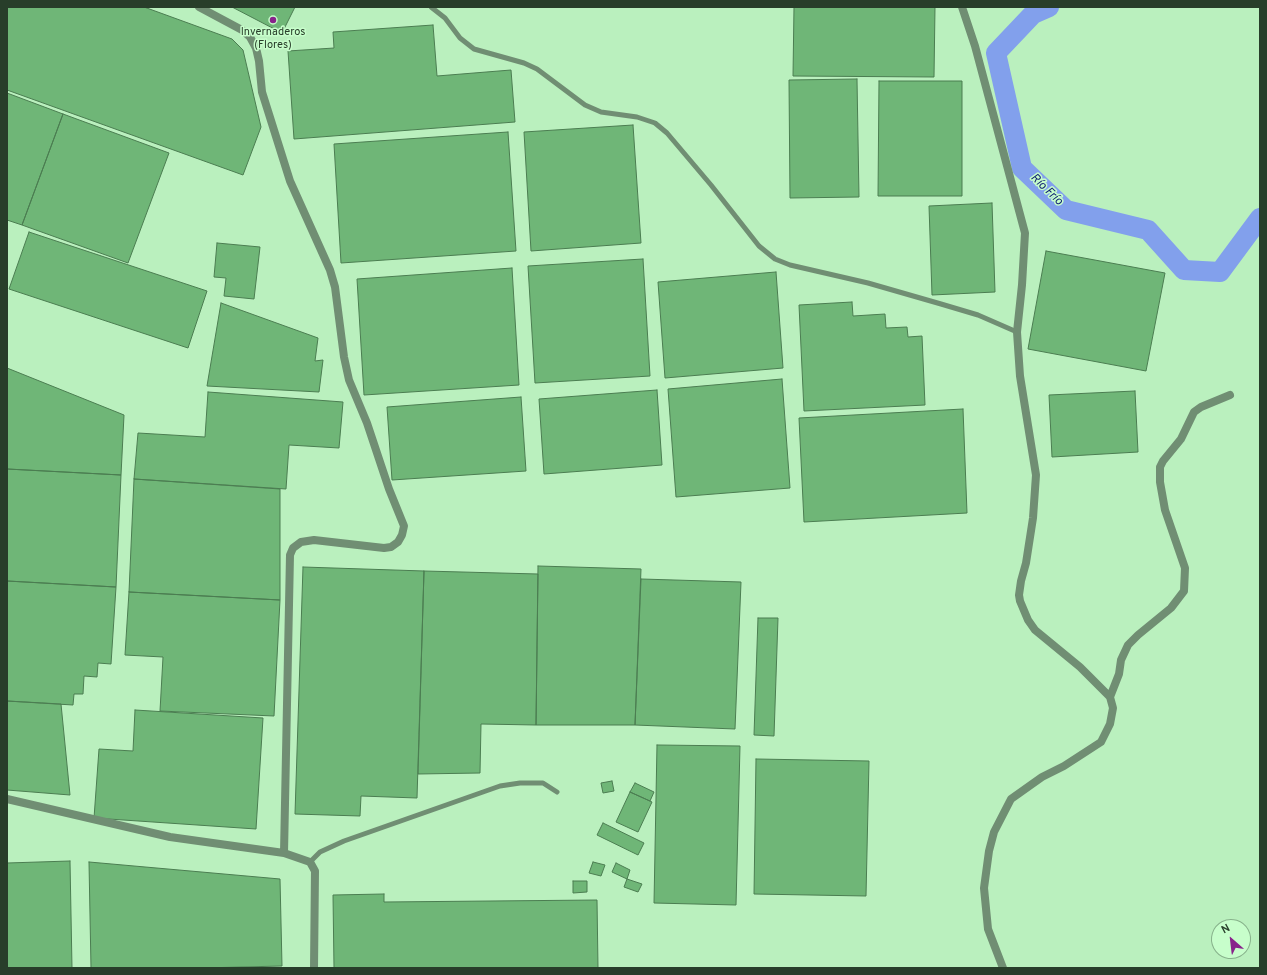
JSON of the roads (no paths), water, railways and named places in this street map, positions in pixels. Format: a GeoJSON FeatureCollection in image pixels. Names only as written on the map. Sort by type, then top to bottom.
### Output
{"type":"FeatureCollection","features":[{"type":"Feature","properties":{"kind":"street"},"geometry":{"type":"LineString","coordinates":[[199,7],[242,30],[250,37],[256,48],[259,61],[262,92],[290,181],[330,270],[335,287],[344,357],[349,380],[367,423],[388,489],[404,526],[402,535],[398,542],[391,547],[384,548],[314,540],[301,542],[292,548],[290,555],[284,853]]}},
{"type":"Feature","properties":{"kind":"street"},"geometry":{"type":"LineString","coordinates":[[962,7],[975,46],[1025,233],[1017,332],[1020,376],[1036,475],[1033,518],[1026,563],[1021,582],[1019,595],[1020,601],[1028,620],[1035,630],[1080,667],[1110,697],[1113,708],[1110,724],[1101,742],[1070,762],[1042,777],[1011,799],[994,832],[984,888],[988,929],[1002,968]]}},
{"type":"Feature","properties":{"kind":"street"},"geometry":{"type":"LineString","coordinates":[[1110,697],[1119,674],[1121,660],[1128,645],[1171,608],[1184,591],[1185,568],[1165,510],[1160,482],[1160,467],[1180,438],[1194,412],[1201,407],[1230,395]]}},
{"type":"Feature","properties":{"kind":"street"},"geometry":{"type":"LineString","coordinates":[[7,799],[170,837],[284,853],[310,862],[314,871],[314,968]]}},
{"type":"Feature","properties":{"kind":"lane"},"geometry":{"type":"LineString","coordinates":[[431,7],[445,18],[460,38],[474,49],[524,63],[537,69],[585,105],[601,112],[637,117],[655,123],[667,133],[711,184],[759,246],[775,259],[790,265],[868,283],[978,315],[1017,332]]}},
{"type":"Feature","properties":{"kind":"lane"},"geometry":{"type":"LineString","coordinates":[[310,862],[320,852],[344,841],[500,786],[520,783],[543,783],[557,792]]}},
{"type":"Feature","properties":{"kind":"waterway","name":"Río Frío"},"geometry":{"type":"LineString","coordinates":[[1049,7],[1033,14],[996,53],[1022,168],[1066,210],[1148,230],[1184,270],[1220,272],[1260,218]]}},
{"type":"Feature","properties":{"kind":"place","name":"Invernaderos (Flores)"},"geometry":{"type":"Point","coordinates":[273,20]}}]}
